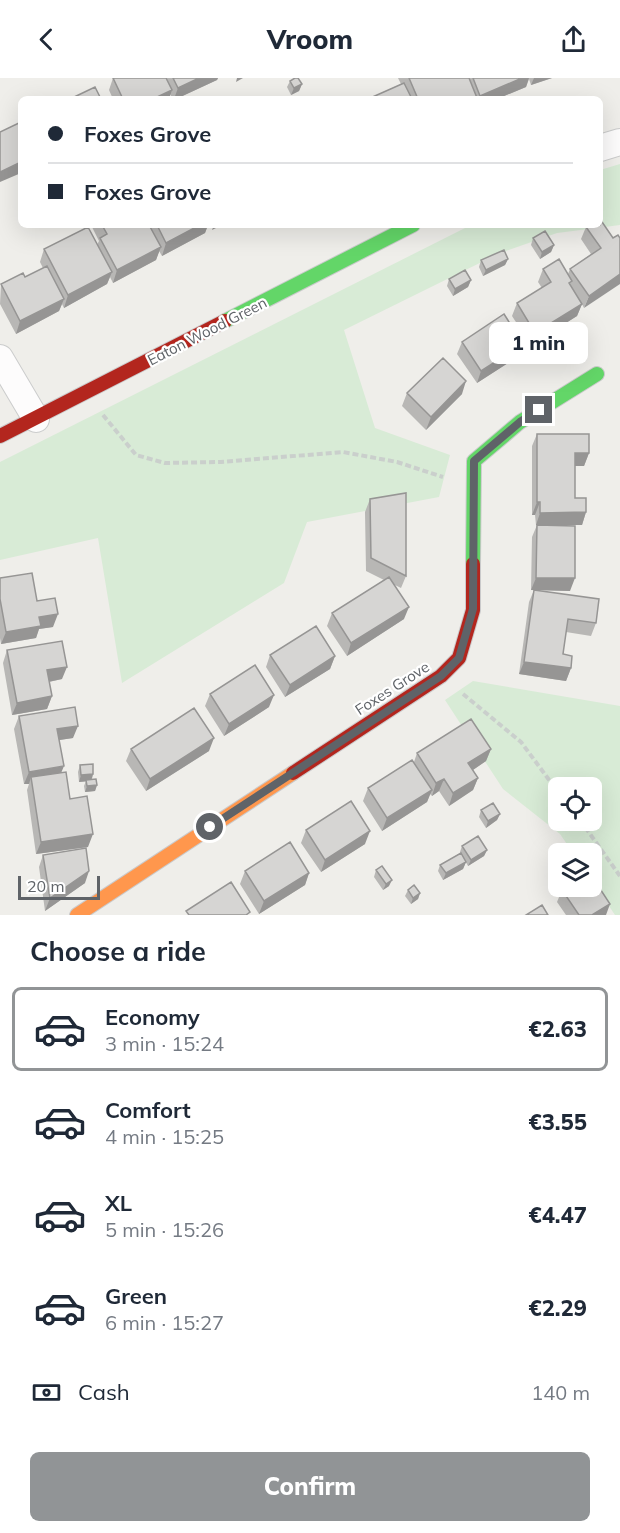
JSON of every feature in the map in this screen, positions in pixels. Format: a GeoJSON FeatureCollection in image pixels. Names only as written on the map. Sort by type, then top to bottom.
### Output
{"type":"FeatureCollection","features":[{"type":"Feature","properties":{"kind":"street"},"geometry":{"type":"LineString","coordinates":[[603,147],[620,142]]}},
{"type":"Feature","properties":{"kind":"street","name":"Eaton Wood Green"},"geometry":{"type":"LineString","coordinates":[[0,436],[407,228]]}},
{"type":"Feature","properties":{"kind":"street"},"geometry":{"type":"LineString","coordinates":[[0,358],[36,418]]}},
{"type":"Feature","properties":{"kind":"street","name":"Foxes Grove"},"geometry":{"type":"LineString","coordinates":[[77,915],[441,676],[459,658],[473,609],[474,461],[520,422],[597,374]]}},
{"type":"Feature","properties":{"kind":"path"},"geometry":{"type":"LineString","coordinates":[[86,393],[136,455],[165,463],[221,462],[343,452],[397,462],[474,487]]}},
{"type":"Feature","properties":{"kind":"path"},"geometry":{"type":"LineString","coordinates":[[441,676],[520,742],[548,779]]}},
{"type":"Feature","properties":{"kind":"path"},"geometry":{"type":"LineString","coordinates":[[588,831],[620,876]]}},
{"type":"Feature","properties":{"kind":"green space"},"geometry":{"type":"Polygon","coordinates":[[[620,164],[620,225],[603,227],[603,169],[620,164]]]}},
{"type":"Feature","properties":{"kind":"green space"},"geometry":{"type":"Polygon","coordinates":[[[465,228],[596,228],[557,233],[500,253],[344,330],[375,428],[450,455],[439,497],[307,522],[284,583],[122,683],[98,538],[0,560],[0,462],[465,228]]]}},
{"type":"Feature","properties":{"kind":"green space"},"geometry":{"type":"Polygon","coordinates":[[[473,681],[620,706],[620,915],[615,915],[602,896],[602,843],[566,843],[556,831],[602,831],[602,777],[548,777],[548,825],[503,789],[445,700],[473,681]]]}},
{"type":"Feature","properties":{"kind":"building"},"geometry":{"type":"Polygon","coordinates":[[[113,78],[166,78],[172,90],[159,96],[122,96],[113,78]]]}},
{"type":"Feature","properties":{"kind":"building"},"geometry":{"type":"Polygon","coordinates":[[[173,78],[199,78],[178,88],[173,78]]]}},
{"type":"Feature","properties":{"kind":"building"},"geometry":{"type":"Polygon","coordinates":[[[298,78],[302,84],[294,88],[290,81],[298,78]]]}},
{"type":"Feature","properties":{"kind":"building"},"geometry":{"type":"Polygon","coordinates":[[[409,78],[469,78],[476,96],[417,96],[409,78]]]}},
{"type":"Feature","properties":{"kind":"building"},"geometry":{"type":"Polygon","coordinates":[[[473,78],[522,78],[480,96],[473,78]]]}},
{"type":"Feature","properties":{"kind":"building"},"geometry":{"type":"Polygon","coordinates":[[[404,83],[410,96],[375,96],[404,83]]]}},
{"type":"Feature","properties":{"kind":"building"},"geometry":{"type":"Polygon","coordinates":[[[95,87],[100,96],[76,96],[95,87]]]}},
{"type":"Feature","properties":{"kind":"building"},"geometry":{"type":"Polygon","coordinates":[[[18,123],[18,163],[0,172],[0,132],[18,123]]]}},
{"type":"Feature","properties":{"kind":"building"},"geometry":{"type":"Polygon","coordinates":[[[603,223],[613,238],[618,235],[620,238],[620,274],[589,296],[570,269],[601,248],[587,228],[603,228],[603,223]]]}},
{"type":"Feature","properties":{"kind":"building"},"geometry":{"type":"Polygon","coordinates":[[[89,228],[112,272],[68,295],[44,249],[89,228]]]}},
{"type":"Feature","properties":{"kind":"building"},"geometry":{"type":"Polygon","coordinates":[[[104,228],[151,228],[161,247],[117,270],[100,238],[107,234],[104,228]]]}},
{"type":"Feature","properties":{"kind":"building"},"geometry":{"type":"Polygon","coordinates":[[[158,228],[194,228],[166,243],[158,228]]]}},
{"type":"Feature","properties":{"kind":"building"},"geometry":{"type":"Polygon","coordinates":[[[545,231],[554,245],[542,252],[533,238],[545,231]]]}},
{"type":"Feature","properties":{"kind":"building"},"geometry":{"type":"Polygon","coordinates":[[[504,250],[508,259],[486,270],[481,260],[504,250]]]}},
{"type":"Feature","properties":{"kind":"building"},"geometry":{"type":"Polygon","coordinates":[[[559,259],[572,281],[569,283],[582,304],[535,333],[517,303],[551,282],[543,269],[559,259]]]}},
{"type":"Feature","properties":{"kind":"building"},"geometry":{"type":"Polygon","coordinates":[[[47,266],[64,299],[20,321],[1,284],[23,273],[25,277],[47,266]]]}},
{"type":"Feature","properties":{"kind":"building"},"geometry":{"type":"Polygon","coordinates":[[[465,270],[471,280],[455,289],[449,279],[465,270]]]}},
{"type":"Feature","properties":{"kind":"building"},"geometry":{"type":"Polygon","coordinates":[[[504,314],[523,344],[481,371],[462,342],[504,314]]]}},
{"type":"Feature","properties":{"kind":"building"},"geometry":{"type":"Polygon","coordinates":[[[443,358],[466,381],[431,417],[407,393],[443,358]]]}},
{"type":"Feature","properties":{"kind":"building"},"geometry":{"type":"Polygon","coordinates":[[[537,434],[589,434],[589,453],[575,453],[575,498],[586,498],[586,512],[540,513],[540,502],[537,502],[537,434]]]}},
{"type":"Feature","properties":{"kind":"building"},"geometry":{"type":"Polygon","coordinates":[[[406,493],[406,576],[371,558],[370,499],[406,493]]]}},
{"type":"Feature","properties":{"kind":"building"},"geometry":{"type":"Polygon","coordinates":[[[537,525],[575,526],[575,578],[536,578],[537,525]]]}},
{"type":"Feature","properties":{"kind":"building"},"geometry":{"type":"Polygon","coordinates":[[[32,573],[37,601],[55,598],[58,614],[39,617],[41,626],[6,632],[0,599],[0,578],[32,573]]]}},
{"type":"Feature","properties":{"kind":"building"},"geometry":{"type":"Polygon","coordinates":[[[389,577],[409,607],[351,643],[332,613],[389,577]]]}},
{"type":"Feature","properties":{"kind":"building"},"geometry":{"type":"Polygon","coordinates":[[[534,590],[599,599],[596,623],[568,619],[563,654],[572,656],[571,668],[524,662],[534,590]]]}},
{"type":"Feature","properties":{"kind":"building"},"geometry":{"type":"Polygon","coordinates":[[[316,626],[335,656],[290,685],[270,655],[316,626]]]}},
{"type":"Feature","properties":{"kind":"building"},"geometry":{"type":"Polygon","coordinates":[[[62,641],[67,667],[47,670],[52,696],[17,703],[7,650],[62,641]]]}},
{"type":"Feature","properties":{"kind":"building"},"geometry":{"type":"Polygon","coordinates":[[[255,665],[274,695],[229,724],[210,694],[255,665]]]}},
{"type":"Feature","properties":{"kind":"building"},"geometry":{"type":"Polygon","coordinates":[[[75,707],[78,726],[57,729],[64,766],[29,772],[19,716],[75,707]]]}},
{"type":"Feature","properties":{"kind":"building"},"geometry":{"type":"Polygon","coordinates":[[[194,708],[214,738],[150,779],[131,749],[194,708]]]}},
{"type":"Feature","properties":{"kind":"building"},"geometry":{"type":"Polygon","coordinates":[[[471,719],[491,749],[468,763],[478,778],[453,793],[444,779],[436,783],[417,753],[471,719]]]}},
{"type":"Feature","properties":{"kind":"building"},"geometry":{"type":"Polygon","coordinates":[[[412,760],[432,790],[387,818],[368,788],[412,760]]]}},
{"type":"Feature","properties":{"kind":"building"},"geometry":{"type":"Polygon","coordinates":[[[93,764],[93,774],[81,775],[80,765],[93,764]]]}},
{"type":"Feature","properties":{"kind":"building"},"geometry":{"type":"Polygon","coordinates":[[[66,772],[70,799],[87,796],[93,834],[41,842],[31,777],[66,772]]]}},
{"type":"Feature","properties":{"kind":"building"},"geometry":{"type":"Polygon","coordinates":[[[96,779],[97,785],[87,786],[86,780],[96,779]]]}},
{"type":"Feature","properties":{"kind":"building"},"geometry":{"type":"Polygon","coordinates":[[[351,801],[370,831],[325,860],[306,830],[351,801]]]}},
{"type":"Feature","properties":{"kind":"building"},"geometry":{"type":"Polygon","coordinates":[[[493,803],[500,814],[488,821],[481,810],[493,803]]]}},
{"type":"Feature","properties":{"kind":"building"},"geometry":{"type":"Polygon","coordinates":[[[478,836],[487,850],[471,860],[462,846],[478,836]]]}},
{"type":"Feature","properties":{"kind":"building"},"geometry":{"type":"Polygon","coordinates":[[[290,842],[309,873],[264,901],[245,871],[290,842]]]}},
{"type":"Feature","properties":{"kind":"building"},"geometry":{"type":"Polygon","coordinates":[[[86,848],[89,871],[50,898],[43,855],[86,848]]]}},
{"type":"Feature","properties":{"kind":"building"},"geometry":{"type":"Polygon","coordinates":[[[461,853],[466,862],[446,873],[440,865],[461,853]]]}},
{"type":"Feature","properties":{"kind":"building"},"geometry":{"type":"Polygon","coordinates":[[[382,866],[392,880],[386,884],[376,870],[382,866]]]}},
{"type":"Feature","properties":{"kind":"building"},"geometry":{"type":"Polygon","coordinates":[[[231,882],[250,912],[246,915],[189,915],[186,911],[231,882]]]}},
{"type":"Feature","properties":{"kind":"building"},"geometry":{"type":"Polygon","coordinates":[[[414,885],[420,893],[413,898],[408,890],[414,885]]]}},
{"type":"Feature","properties":{"kind":"building"},"geometry":{"type":"Polygon","coordinates":[[[602,892],[610,904],[592,915],[579,915],[567,897],[602,897],[602,892]]]}},
{"type":"Feature","properties":{"kind":"building"},"geometry":{"type":"Polygon","coordinates":[[[542,905],[548,915],[526,915],[542,905]]]}},
{"type":"Feature","properties":{"kind":"traffic: fast"},"geometry":{"type":"LineString","coordinates":[[225,321],[407,228]]}},
{"type":"Feature","properties":{"kind":"traffic: fast"},"geometry":{"type":"LineString","coordinates":[[473,564],[474,461],[520,422],[597,374]]}},
{"type":"Feature","properties":{"kind":"traffic: slow"},"geometry":{"type":"LineString","coordinates":[[77,915],[293,773]]}},
{"type":"Feature","properties":{"kind":"traffic: jam"},"geometry":{"type":"LineString","coordinates":[[0,436],[225,321]]}},
{"type":"Feature","properties":{"kind":"traffic: jam"},"geometry":{"type":"LineString","coordinates":[[293,773],[441,676],[459,658],[473,610],[473,564]]}},
{"type":"Feature","properties":{"kind":"route"},"geometry":{"type":"LineString","coordinates":[[210,827],[441,676],[459,658],[473,609],[474,461],[520,422],[539,410]]}}]}
